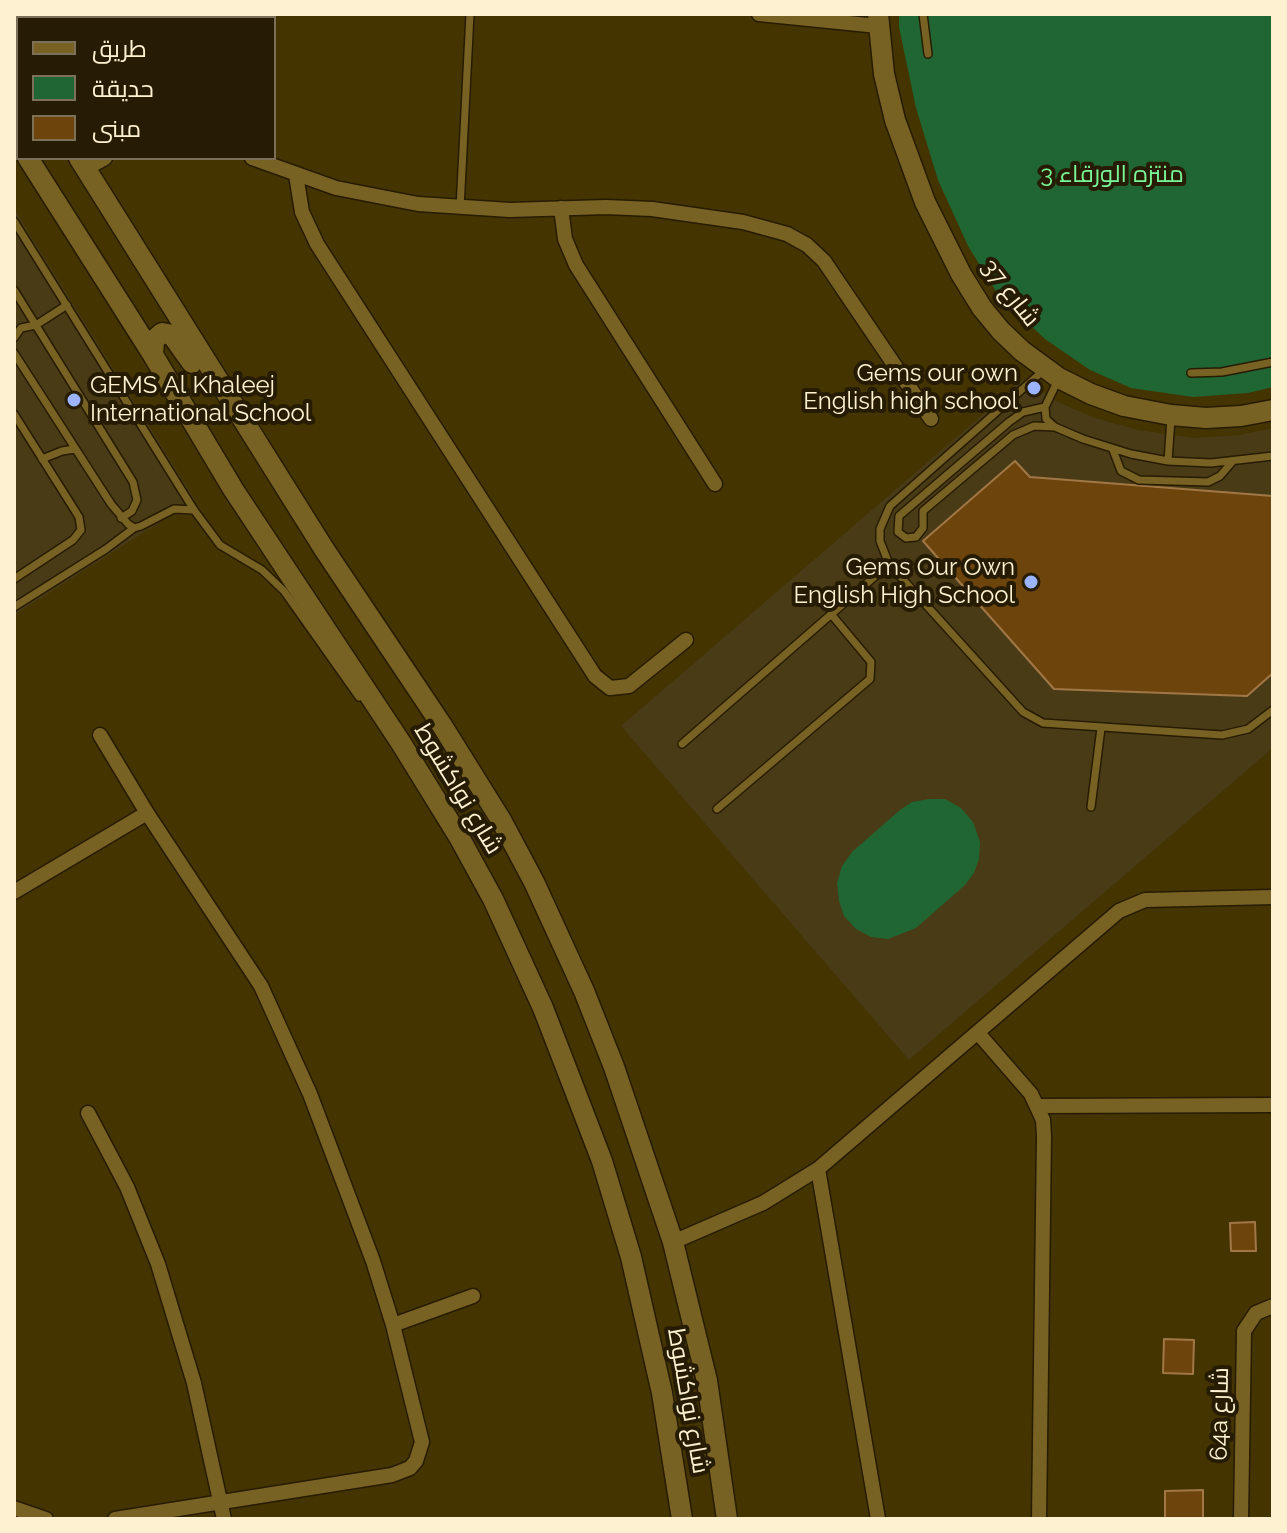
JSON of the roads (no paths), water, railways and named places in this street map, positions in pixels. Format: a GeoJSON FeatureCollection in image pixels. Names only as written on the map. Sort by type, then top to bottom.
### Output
{"type":"FeatureCollection","features":[{"type":"Feature","properties":{"kind":"street"},"geometry":{"type":"LineString","coordinates":[[759,14],[878,20]]}},
{"type":"Feature","properties":{"kind":"street","name":"شارع 37"},"geometry":{"type":"LineString","coordinates":[[878,20],[884,74],[895,120],[925,202],[941,239],[982,308],[1001,331],[1052,373],[1091,394],[1124,406],[1206,418],[1273,410]]}},
{"type":"Feature","properties":{"kind":"street","name":"شارع نواكشوط"},"geometry":{"type":"LineString","coordinates":[[29,160],[153,355],[233,489],[401,743],[493,899],[543,1008],[602,1161],[647,1323],[682,1519]]}},
{"type":"Feature","properties":{"kind":"street"},"geometry":{"type":"LineString","coordinates":[[257,160],[296,175],[377,197],[460,208],[652,209],[698,214],[787,234],[807,245],[824,261],[931,419]]}},
{"type":"Feature","properties":{"kind":"street","name":"شارع نواكشوط"},"geometry":{"type":"LineString","coordinates":[[82,163],[270,464],[443,727],[501,820],[534,882],[584,991],[614,1067],[673,1242],[707,1381],[727,1519]]}},
{"type":"Feature","properties":{"kind":"street"},"geometry":{"type":"LineString","coordinates":[[296,175],[302,212],[317,244],[595,676],[610,688],[629,686],[686,640]]}},
{"type":"Feature","properties":{"kind":"street"},"geometry":{"type":"LineString","coordinates":[[561,208],[565,239],[576,265],[715,484]]}},
{"type":"Feature","properties":{"kind":"street"},"geometry":{"type":"LineString","coordinates":[[153,355],[154,340],[162,333],[172,335],[250,446],[270,464]]}},
{"type":"Feature","properties":{"kind":"street"},"geometry":{"type":"LineString","coordinates":[[100,735],[147,813],[261,986],[333,1149],[393,1325],[422,1442],[416,1461],[410,1468],[392,1475],[115,1519]]}},
{"type":"Feature","properties":{"kind":"street"},"geometry":{"type":"LineString","coordinates":[[14,892],[147,813]]}},
{"type":"Feature","properties":{"kind":"street"},"geometry":{"type":"LineString","coordinates":[[673,1242],[754,1207],[818,1169],[1108,920],[1131,904],[1159,899],[1273,897]]}},
{"type":"Feature","properties":{"kind":"street"},"geometry":{"type":"LineString","coordinates":[[978,1033],[1031,1094],[1044,1136],[1039,1519]]}},
{"type":"Feature","properties":{"kind":"street"},"geometry":{"type":"LineString","coordinates":[[1037,1106],[1273,1105]]}},
{"type":"Feature","properties":{"kind":"street"},"geometry":{"type":"LineString","coordinates":[[88,1113],[127,1187],[158,1264],[194,1383],[224,1519]]}},
{"type":"Feature","properties":{"kind":"street"},"geometry":{"type":"LineString","coordinates":[[818,1169],[878,1519]]}},
{"type":"Feature","properties":{"kind":"street"},"geometry":{"type":"LineString","coordinates":[[393,1325],[473,1296]]}},
{"type":"Feature","properties":{"kind":"street","name":"64a شارع"},"geometry":{"type":"LineString","coordinates":[[1241,1519],[1243,1343],[1248,1321],[1256,1313],[1273,1306]]}},
{"type":"Feature","properties":{"kind":"street"},"geometry":{"type":"LineString","coordinates":[[14,1508],[46,1519]]}},
{"type":"Feature","properties":{"kind":"lane"},"geometry":{"type":"LineString","coordinates":[[460,208],[470,14]]}},
{"type":"Feature","properties":{"kind":"lane"},"geometry":{"type":"LineString","coordinates":[[923,14],[928,54]]}},
{"type":"Feature","properties":{"kind":"lane"},"geometry":{"type":"LineString","coordinates":[[14,221],[194,510],[220,545],[262,570],[278,584],[366,708]]}},
{"type":"Feature","properties":{"kind":"lane"},"geometry":{"type":"LineString","coordinates":[[14,290],[136,487],[135,505],[121,518]]}},
{"type":"Feature","properties":{"kind":"lane"},"geometry":{"type":"LineString","coordinates":[[14,338],[21,328],[36,325],[67,305]]}},
{"type":"Feature","properties":{"kind":"lane"},"geometry":{"type":"LineString","coordinates":[[14,353],[121,518],[134,528]]}},
{"type":"Feature","properties":{"kind":"lane"},"geometry":{"type":"LineString","coordinates":[[1191,373],[1222,372],[1273,362]]}},
{"type":"Feature","properties":{"kind":"lane"},"geometry":{"type":"LineString","coordinates":[[1052,373],[1045,407],[1046,419],[1055,427]]}},
{"type":"Feature","properties":{"kind":"lane"},"geometry":{"type":"LineString","coordinates":[[1052,373],[890,506],[880,529],[880,541],[889,564],[1023,712],[1043,723],[1222,735],[1248,729],[1273,710]]}},
{"type":"Feature","properties":{"kind":"lane"},"geometry":{"type":"LineString","coordinates":[[1045,407],[1023,412],[1009,422],[899,516],[898,532],[911,538],[920,533],[923,511],[1013,435],[1034,426],[1055,427],[1113,450],[1168,461],[1232,462],[1273,456]]}},
{"type":"Feature","properties":{"kind":"lane"},"geometry":{"type":"LineString","coordinates":[[14,414],[79,517],[81,530],[73,540],[14,579]]}},
{"type":"Feature","properties":{"kind":"lane"},"geometry":{"type":"LineString","coordinates":[[1168,461],[1171,415]]}},
{"type":"Feature","properties":{"kind":"lane"},"geometry":{"type":"LineString","coordinates":[[14,436],[27,435]]}},
{"type":"Feature","properties":{"kind":"lane"},"geometry":{"type":"LineString","coordinates":[[42,459],[75,449]]}},
{"type":"Feature","properties":{"kind":"lane"},"geometry":{"type":"LineString","coordinates":[[1113,450],[1121,471],[1139,480],[1208,482],[1220,476],[1232,462]]}},
{"type":"Feature","properties":{"kind":"lane"},"geometry":{"type":"LineString","coordinates":[[14,607],[165,511],[194,510]]}},
{"type":"Feature","properties":{"kind":"lane"},"geometry":{"type":"LineString","coordinates":[[682,744],[889,564]]}},
{"type":"Feature","properties":{"kind":"lane"},"geometry":{"type":"LineString","coordinates":[[717,809],[870,679],[873,671],[871,662],[831,614]]}},
{"type":"Feature","properties":{"kind":"lane"},"geometry":{"type":"LineString","coordinates":[[373,719],[451,839],[468,854]]}},
{"type":"Feature","properties":{"kind":"lane"},"geometry":{"type":"LineString","coordinates":[[1091,807],[1101,728]]}},
{"type":"Feature","properties":{"kind":"place","name":"Gems our own English high school"},"geometry":{"type":"Point","coordinates":[1034,388]}},
{"type":"Feature","properties":{"kind":"place","name":"GEMS Al Khaleej International School"},"geometry":{"type":"Point","coordinates":[74,400]}},
{"type":"Feature","properties":{"kind":"place","name":"Gems Our Own English High School"},"geometry":{"type":"Point","coordinates":[1031,582]}},
{"type":"Feature","properties":{"kind":"park label","name":"منتزه الورقاء 3"},"geometry":{"type":"Point","coordinates":[1112,175]}}]}
